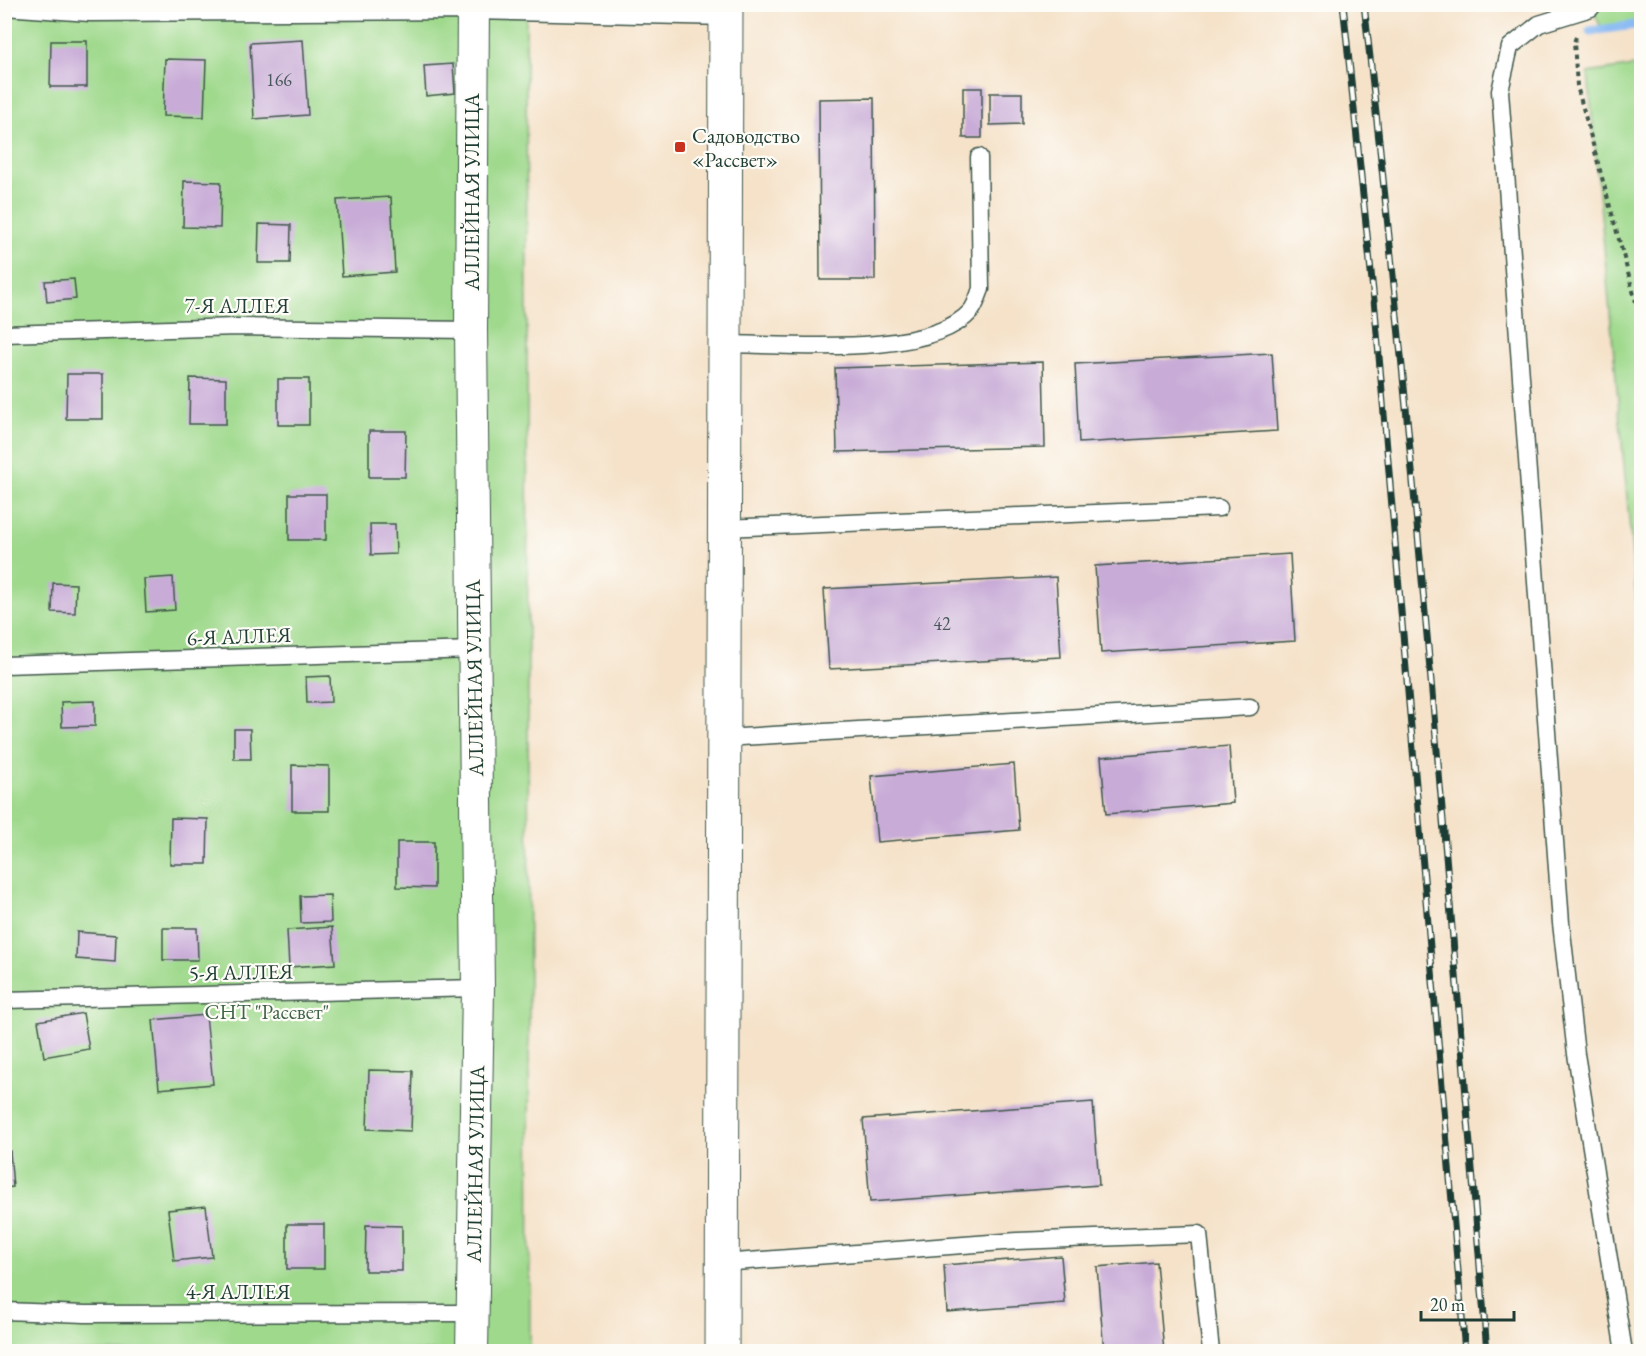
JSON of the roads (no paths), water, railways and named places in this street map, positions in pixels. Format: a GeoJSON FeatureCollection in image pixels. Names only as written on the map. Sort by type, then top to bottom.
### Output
{"type":"FeatureCollection","features":[{"type":"Feature","properties":{"kind":"street","name":"АЛЛЕЙНАЯ УЛИЦА"},"geometry":{"type":"LineString","coordinates":[[472,1352],[478,988],[471,330],[473,8]]}},
{"type":"Feature","properties":{"kind":"street"},"geometry":{"type":"LineString","coordinates":[[722,1352],[726,11]]}},
{"type":"Feature","properties":{"kind":"lane"},"geometry":{"type":"LineString","coordinates":[[4,8],[90,13],[473,8],[726,11]]}},
{"type":"Feature","properties":{"kind":"lane"},"geometry":{"type":"LineString","coordinates":[[1591,8],[1539,24],[1510,47],[1500,91],[1561,923],[1576,1053],[1624,1352]]}},
{"type":"Feature","properties":{"kind":"lane"},"geometry":{"type":"LineString","coordinates":[[724,344],[876,345],[921,338],[951,326],[972,310],[981,289],[980,157]]}},
{"type":"Feature","properties":{"kind":"lane","name":"7-Я АЛЛЕЯ"},"geometry":{"type":"LineString","coordinates":[[4,334],[237,327],[471,330]]}},
{"type":"Feature","properties":{"kind":"lane"},"geometry":{"type":"LineString","coordinates":[[724,528],[1219,508]]}},
{"type":"Feature","properties":{"kind":"lane","name":"6-Я АЛЛЕЯ"},"geometry":{"type":"LineString","coordinates":[[4,665],[474,650]]}},
{"type":"Feature","properties":{"kind":"lane"},"geometry":{"type":"LineString","coordinates":[[723,738],[1250,707]]}},
{"type":"Feature","properties":{"kind":"lane","name":"5-Я АЛЛЕЯ"},"geometry":{"type":"LineString","coordinates":[[4,1000],[478,988]]}},
{"type":"Feature","properties":{"kind":"lane"},"geometry":{"type":"LineString","coordinates":[[722,1263],[1017,1241],[1199,1234],[1211,1352]]}},
{"type":"Feature","properties":{"kind":"lane","name":"4-Я АЛЛЕЯ"},"geometry":{"type":"LineString","coordinates":[[4,1311],[85,1314],[472,1313]]}},
{"type":"Feature","properties":{"kind":"waterway"},"geometry":{"type":"LineString","coordinates":[[1590,31],[1642,24]]}},
{"type":"Feature","properties":{"kind":"railway"},"geometry":{"type":"LineString","coordinates":[[1343,4],[1375,310],[1465,1352]]}},
{"type":"Feature","properties":{"kind":"railway"},"geometry":{"type":"LineString","coordinates":[[1364,4],[1416,509],[1487,1352]]}},
{"type":"Feature","properties":{"kind":"place","name":"Садоводство «Рассвет»"},"geometry":{"type":"Point","coordinates":[680,147]}},
{"type":"Feature","properties":{"kind":"park label","name":"СНТ \"Рассвет\""},"geometry":{"type":"Point","coordinates":[267,1011]}}]}
